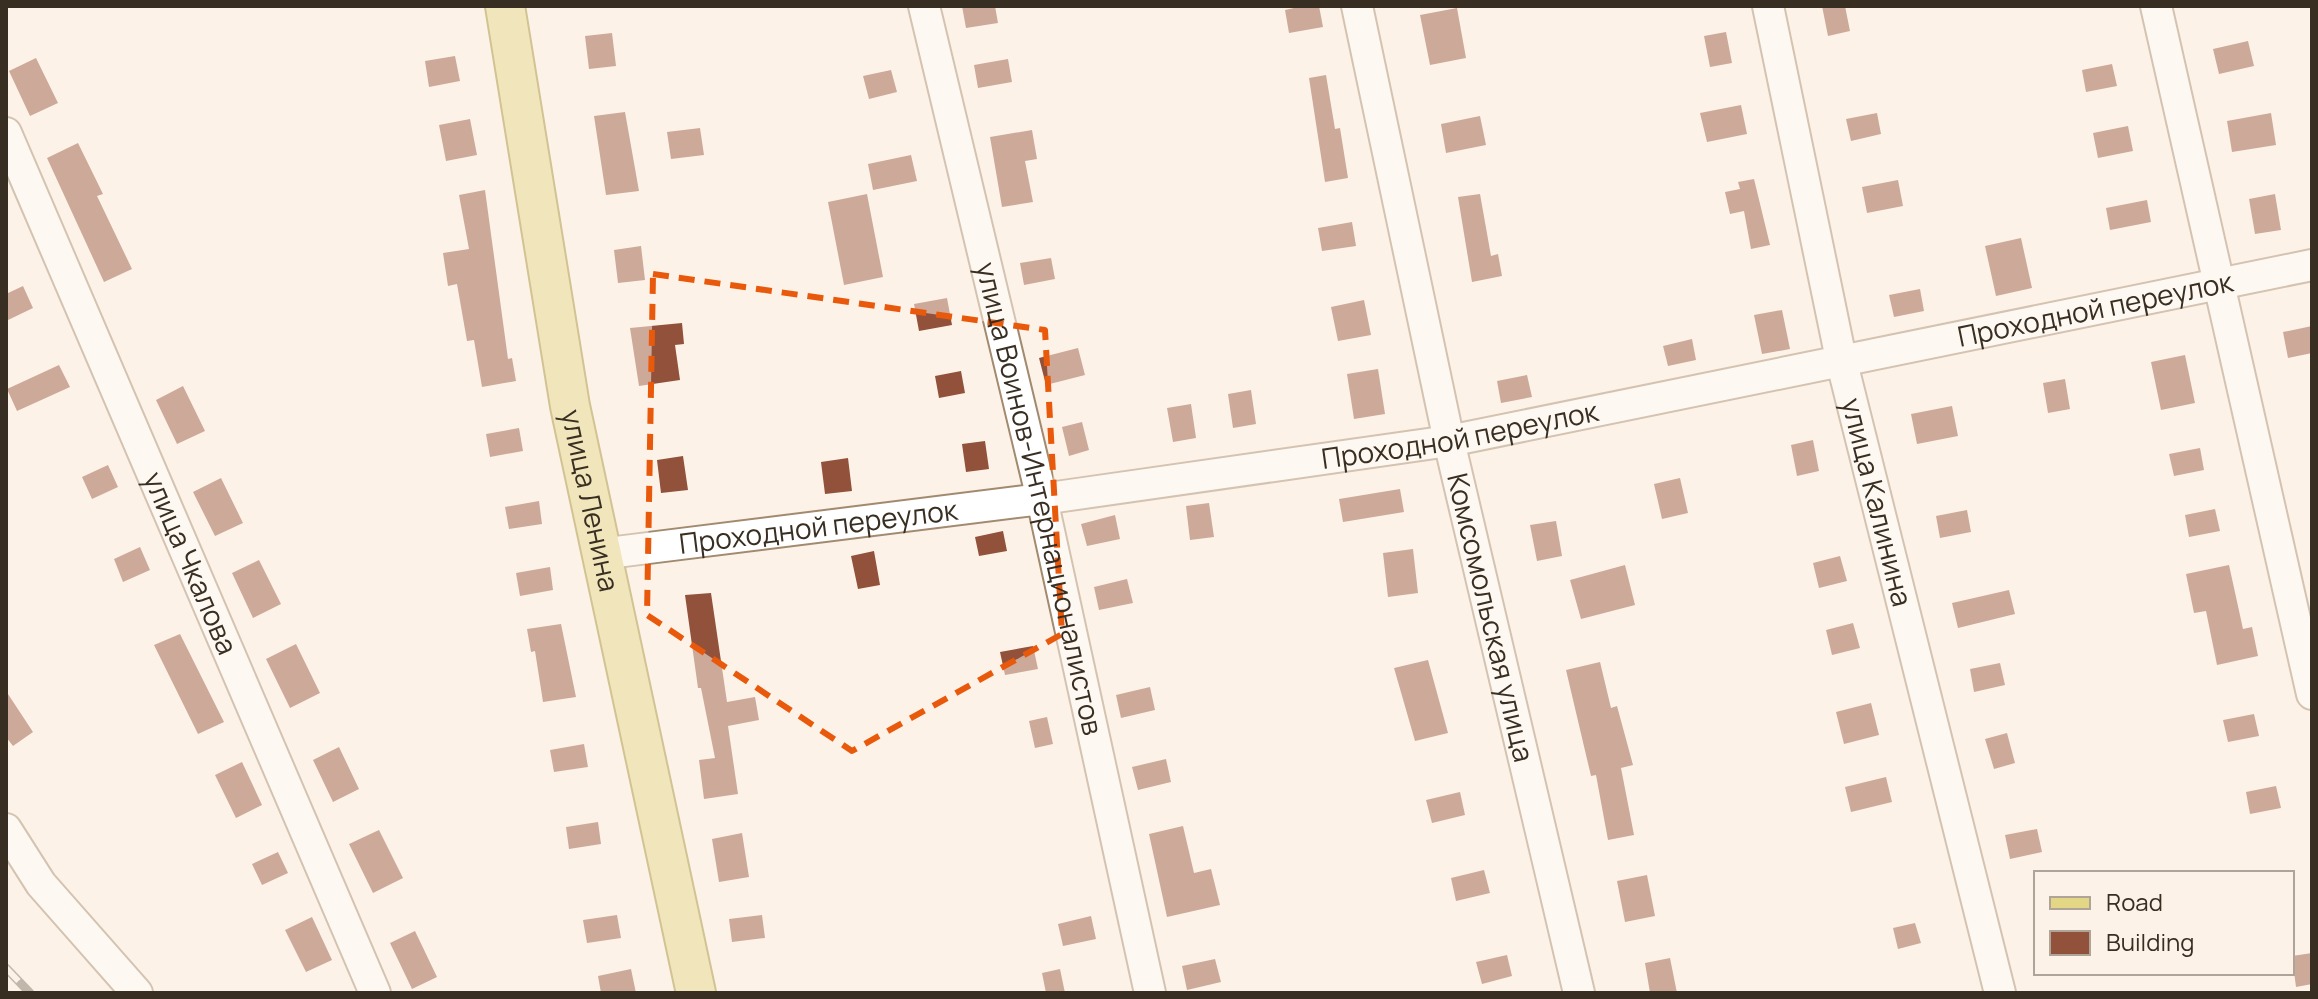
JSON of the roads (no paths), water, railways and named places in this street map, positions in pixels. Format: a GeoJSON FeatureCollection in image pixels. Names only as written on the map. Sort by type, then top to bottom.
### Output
{"type":"FeatureCollection","features":[{"type":"Feature","properties":{"kind":"main road","name":"улица Ленина"},"geometry":{"type":"LineString","coordinates":[[505,6],[570,406],[696,993]]}},
{"type":"Feature","properties":{"kind":"street","name":"улица Воинов-Интернационалистов"},"geometry":{"type":"LineString","coordinates":[[924,6],[1042,499],[1150,993]]}},
{"type":"Feature","properties":{"kind":"street","name":"Комсомольская улица"},"geometry":{"type":"LineString","coordinates":[[1357,6],[1449,441],[1579,993]]}},
{"type":"Feature","properties":{"kind":"street","name":"улица Калинина"},"geometry":{"type":"LineString","coordinates":[[1768,6],[1841,359],[2000,993]]}},
{"type":"Feature","properties":{"kind":"street"},"geometry":{"type":"LineString","coordinates":[[2156,6],[2312,694]]}},
{"type":"Feature","properties":{"kind":"street","name":"улица Чкалова"},"geometry":{"type":"LineString","coordinates":[[6,133],[375,993]]}},
{"type":"Feature","properties":{"kind":"street","name":"Проходной переулок"},"geometry":{"type":"LineString","coordinates":[[600,554],[1042,499],[1449,441],[2312,265]]}},
{"type":"Feature","properties":{"kind":"street"},"geometry":{"type":"LineString","coordinates":[[6,829],[41,884],[137,993]]}},
{"type":"Feature","properties":{"kind":"railway"},"geometry":{"type":"LineString","coordinates":[[6,968],[30,993]]}}]}
